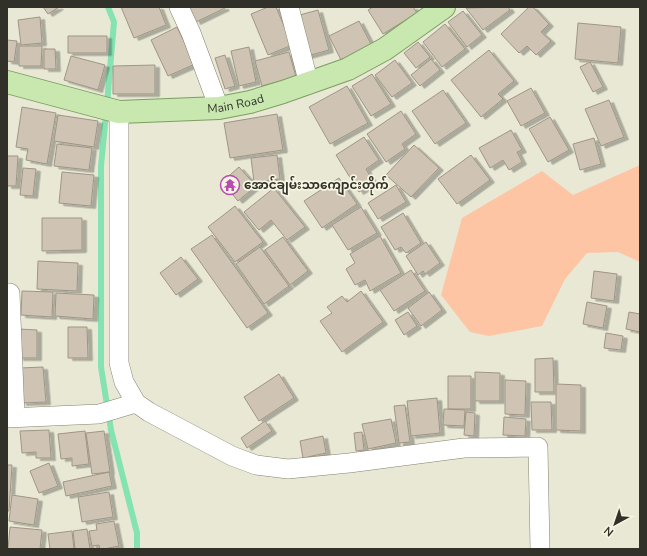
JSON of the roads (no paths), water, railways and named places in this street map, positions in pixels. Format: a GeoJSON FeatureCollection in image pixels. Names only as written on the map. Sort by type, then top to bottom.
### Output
{"type":"FeatureCollection","features":[{"type":"Feature","properties":{"kind":"main road","name":"Main Road"},"geometry":{"type":"LineString","coordinates":[[7,82],[118,112],[219,108],[250,102],[309,84],[348,69],[385,49],[444,7]]}},
{"type":"Feature","properties":{"kind":"street"},"geometry":{"type":"LineString","coordinates":[[178,7],[191,33],[219,108]]}},
{"type":"Feature","properties":{"kind":"street"},"geometry":{"type":"LineString","coordinates":[[289,7],[309,84]]}},
{"type":"Feature","properties":{"kind":"street"},"geometry":{"type":"LineString","coordinates":[[118,112],[119,363],[124,382],[136,403],[149,412],[232,456],[256,465],[288,469],[350,463],[464,448],[538,447],[540,549]]}},
{"type":"Feature","properties":{"kind":"street"},"geometry":{"type":"LineString","coordinates":[[7,293],[10,293],[11,417],[106,412],[136,403]]}},
{"type":"Feature","properties":{"kind":"waterway"},"geometry":{"type":"LineString","coordinates":[[107,104],[114,22],[108,7]]}},
{"type":"Feature","properties":{"kind":"waterway"},"geometry":{"type":"LineString","coordinates":[[106,113],[101,166],[101,367],[111,430],[137,533],[137,549]]}},
{"type":"Feature","properties":{"kind":"place","name":"အောင်ချမ်းသာကျောင်းတိုက်"},"geometry":{"type":"Point","coordinates":[230,185]}}]}
